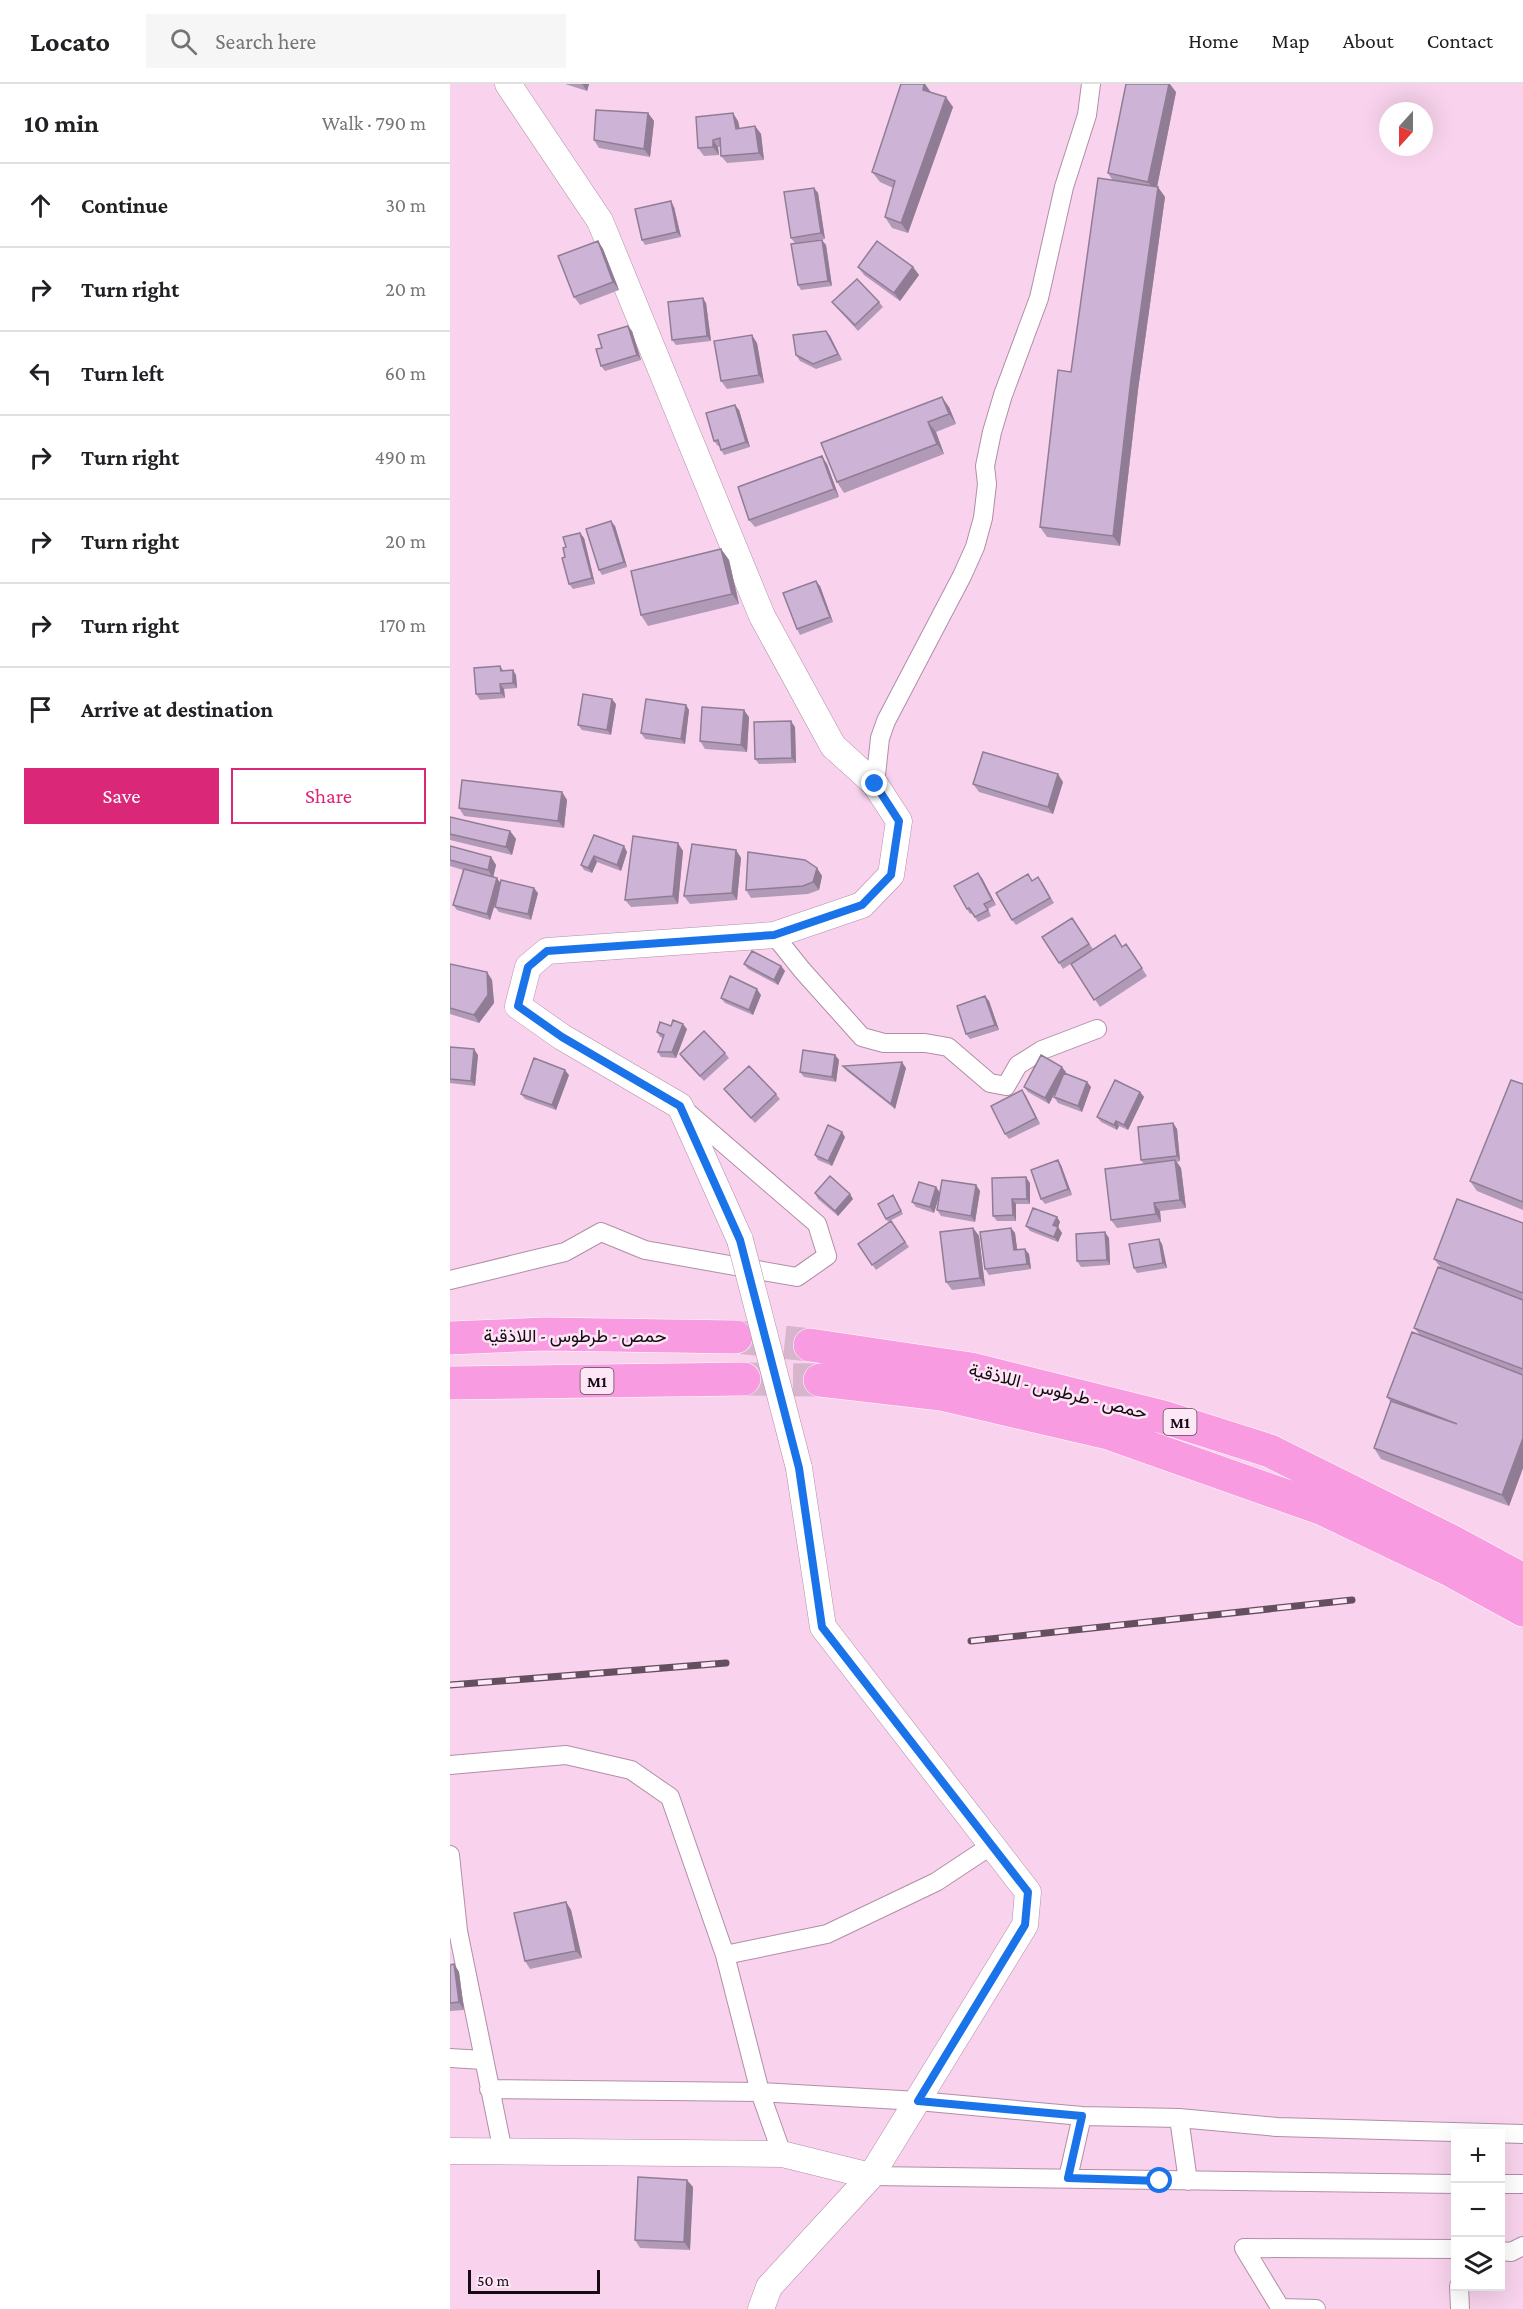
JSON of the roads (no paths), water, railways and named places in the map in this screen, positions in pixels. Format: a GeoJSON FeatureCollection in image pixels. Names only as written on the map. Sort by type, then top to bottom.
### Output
{"type":"FeatureCollection","features":[{"type":"Feature","properties":{"kind":"highway","name":"حمص - طرطوس - اللاذقية"},"geometry":{"type":"LineString","coordinates":[[450,1338],[545,1334],[736,1337]]}},
{"type":"Feature","properties":{"kind":"highway","name":"حمص - طرطوس - اللاذقية"},"geometry":{"type":"LineString","coordinates":[[810,1345],[971,1370],[1163,1417],[1270,1451],[1453,1542],[1523,1580]]}},
{"type":"Feature","properties":{"kind":"highway","name":"M1"},"geometry":{"type":"LineString","coordinates":[[450,1383],[744,1379]]}},
{"type":"Feature","properties":{"kind":"highway","name":"حمص - طرطوس - اللاذقية"},"geometry":{"type":"LineString","coordinates":[[819,1380],[940,1394],[1108,1433],[1323,1509],[1452,1570],[1523,1610]]}},
{"type":"Feature","properties":{"kind":"main road"},"geometry":{"type":"LineString","coordinates":[[508,84],[600,221],[762,616],[833,746],[875,784],[899,821],[891,875],[862,905],[774,935],[547,951],[528,967],[518,1006],[562,1037],[680,1106],[740,1240],[799,1468],[822,1627],[1028,1892],[1025,1925],[871,2176],[769,2287],[761,2309]]}},
{"type":"Feature","properties":{"kind":"main road"},"geometry":{"type":"LineString","coordinates":[[450,2151],[782,2154],[871,2176]]}},
{"type":"Feature","properties":{"kind":"street"},"geometry":{"type":"LineString","coordinates":[[875,784],[880,738],[886,721],[975,547],[983,518],[987,484],[985,466],[992,432],[1003,395],[1039,298],[1064,187],[1087,115],[1091,84]]}},
{"type":"Feature","properties":{"kind":"street"},"geometry":{"type":"LineString","coordinates":[[774,935],[862,1038],[884,1043],[926,1042],[948,1047],[990,1083],[1006,1086],[1018,1065],[1042,1050],[1097,1029]]}},
{"type":"Feature","properties":{"kind":"street"},"geometry":{"type":"LineString","coordinates":[[450,1280],[565,1252],[601,1232],[645,1250],[797,1277],[827,1256],[817,1224],[680,1106]]}},
{"type":"Feature","properties":{"kind":"street"},"geometry":{"type":"LineString","coordinates":[[450,1765],[566,1755],[631,1770],[670,1797],[725,1955],[760,2092],[782,2154]]}},
{"type":"Feature","properties":{"kind":"street"},"geometry":{"type":"LineString","coordinates":[[725,1955],[827,1934],[936,1882],[992,1845]]}},
{"type":"Feature","properties":{"kind":"street"},"geometry":{"type":"LineString","coordinates":[[450,1855],[458,1931],[503,2152]]}},
{"type":"Feature","properties":{"kind":"street"},"geometry":{"type":"LineString","coordinates":[[450,2058],[483,2060]]}},
{"type":"Feature","properties":{"kind":"street"},"geometry":{"type":"LineString","coordinates":[[489,2089],[760,2092],[918,2101],[1082,2116],[1179,2118],[1277,2127],[1521,2137]]}},
{"type":"Feature","properties":{"kind":"street"},"geometry":{"type":"LineString","coordinates":[[1068,2178],[1082,2116]]}},
{"type":"Feature","properties":{"kind":"street"},"geometry":{"type":"LineString","coordinates":[[1179,2118],[1188,2181]]}},
{"type":"Feature","properties":{"kind":"street"},"geometry":{"type":"LineString","coordinates":[[871,2176],[1451,2184]]}},
{"type":"Feature","properties":{"kind":"street"},"geometry":{"type":"LineString","coordinates":[[1505,2184],[1523,2184]]}},
{"type":"Feature","properties":{"kind":"street"},"geometry":{"type":"LineString","coordinates":[[1505,2251],[1511,2252],[1523,2246]]}},
{"type":"Feature","properties":{"kind":"street"},"geometry":{"type":"LineString","coordinates":[[1316,2309],[1281,2308],[1244,2248],[1451,2249]]}},
{"type":"Feature","properties":{"kind":"street"},"geometry":{"type":"LineString","coordinates":[[1459,2291],[1460,2309]]}},
{"type":"Feature","properties":{"kind":"tunnel"},"geometry":{"type":"LineString","coordinates":[[736,1337],[810,1345]]}},
{"type":"Feature","properties":{"kind":"tunnel"},"geometry":{"type":"LineString","coordinates":[[744,1379],[820,1380]]}},
{"type":"Feature","properties":{"kind":"railway"},"geometry":{"type":"LineString","coordinates":[[971,1641],[1352,1600]]}},
{"type":"Feature","properties":{"kind":"railway"},"geometry":{"type":"LineString","coordinates":[[450,1685],[726,1663]]}}]}
